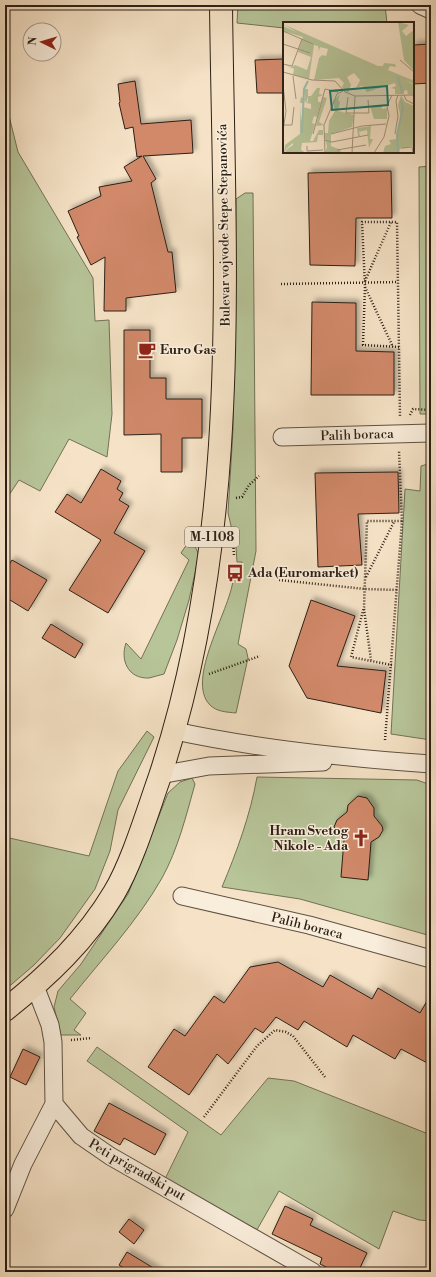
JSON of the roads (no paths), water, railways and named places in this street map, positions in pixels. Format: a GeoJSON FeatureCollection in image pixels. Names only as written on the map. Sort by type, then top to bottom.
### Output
{"type":"FeatureCollection","features":[{"type":"Feature","properties":{"kind":"main road","name":"Bulevar vojvode Stepe Stepanovića"},"geometry":{"type":"LineString","coordinates":[[5,1010],[35,986],[67,956],[85,934],[114,893],[125,872],[175,731],[202,608],[216,511],[222,437],[226,299],[221,5]]}},
{"type":"Feature","properties":{"kind":"street"},"geometry":{"type":"LineString","coordinates":[[420,5],[431,10]]}},
{"type":"Feature","properties":{"kind":"street","name":"Palih boraca"},"geometry":{"type":"LineString","coordinates":[[282,437],[431,433]]}},
{"type":"Feature","properties":{"kind":"street"},"geometry":{"type":"LineString","coordinates":[[175,731],[258,746],[386,761],[431,764]]}},
{"type":"Feature","properties":{"kind":"street"},"geometry":{"type":"LineString","coordinates":[[160,775],[209,766],[386,761]]}},
{"type":"Feature","properties":{"kind":"street","name":"Palih boraca"},"geometry":{"type":"LineString","coordinates":[[182,896],[309,925],[431,959]]}},
{"type":"Feature","properties":{"kind":"street"},"geometry":{"type":"LineString","coordinates":[[5,1209],[23,1164],[54,1104],[53,1042],[50,1025],[35,986]]}},
{"type":"Feature","properties":{"kind":"street","name":"Peti prigradski put"},"geometry":{"type":"LineString","coordinates":[[54,1104],[81,1136],[104,1152],[313,1272]]}},
{"type":"Feature","properties":{"kind":"place","name":"Euro Gas"},"geometry":{"type":"Point","coordinates":[147,350]}},
{"type":"Feature","properties":{"kind":"place","name":"Ada (Euromarket)"},"geometry":{"type":"Point","coordinates":[235,573]}},
{"type":"Feature","properties":{"kind":"place","name":"Hram Svetog Nikole - Ada"},"geometry":{"type":"Point","coordinates":[361,838]}}]}
